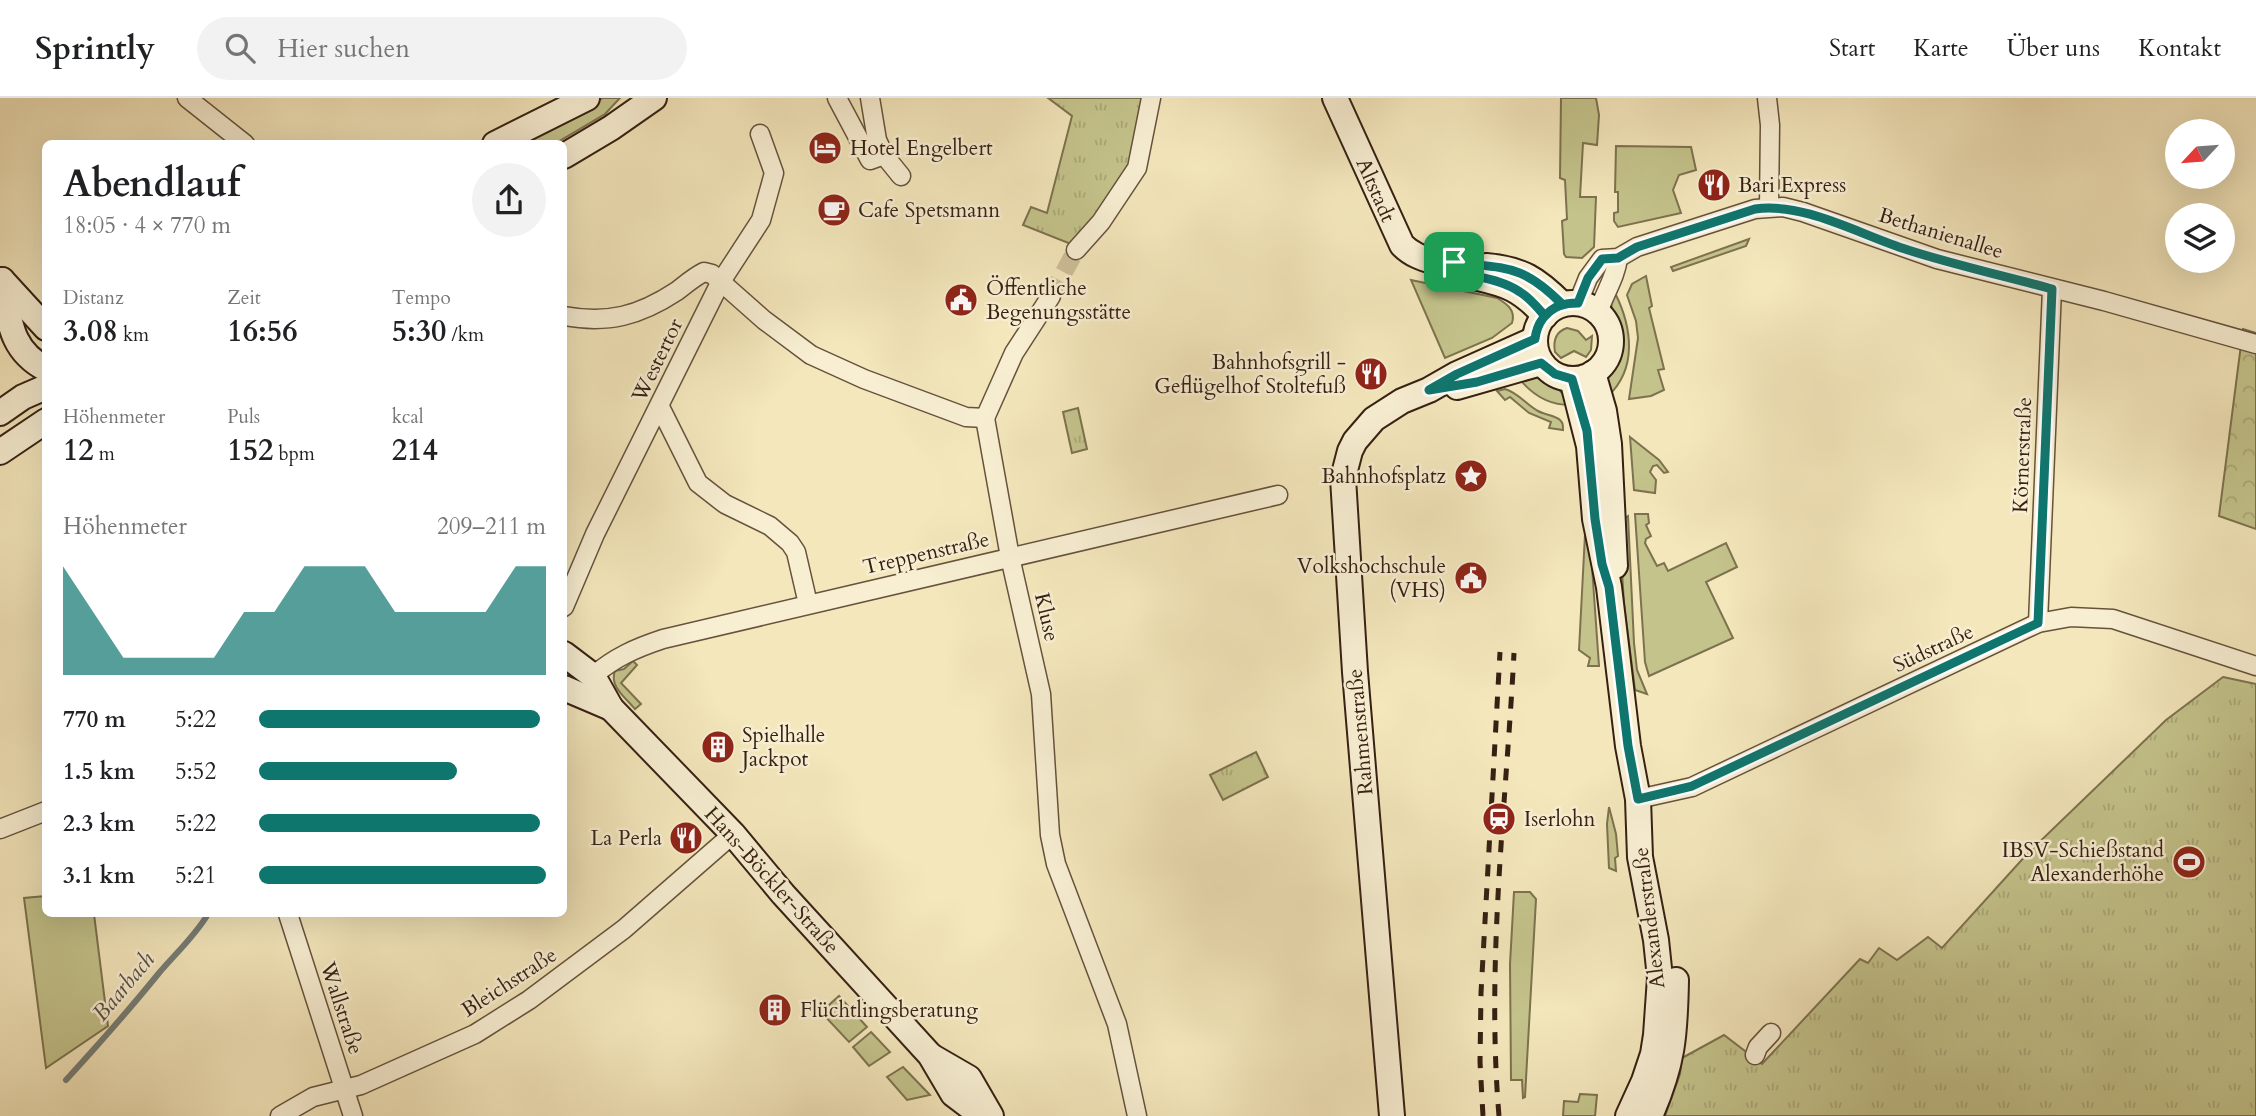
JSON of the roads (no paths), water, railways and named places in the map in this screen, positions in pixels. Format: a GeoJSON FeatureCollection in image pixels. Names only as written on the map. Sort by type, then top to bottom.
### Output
{"type":"FeatureCollection","features":[{"type":"Feature","properties":{"kind":"main road"},"geometry":{"type":"LineString","coordinates":[[503,140],[587,98]]}},
{"type":"Feature","properties":{"kind":"main road","name":"Altstadt"},"geometry":{"type":"LineString","coordinates":[[1335,98],[1398,240],[1412,254],[1436,263],[1454,262],[1514,270],[1540,284],[1571,309]]}},
{"type":"Feature","properties":{"kind":"main road"},"geometry":{"type":"LineString","coordinates":[[567,154],[611,128],[650,99]]}},
{"type":"Feature","properties":{"kind":"main road"},"geometry":{"type":"LineString","coordinates":[[1,285],[42,324]]}},
{"type":"Feature","properties":{"kind":"main road"},"geometry":{"type":"LineString","coordinates":[[1,285],[14,338],[29,360],[42,367]]}},
{"type":"Feature","properties":{"kind":"main road"},"geometry":{"type":"LineString","coordinates":[[1571,309],[1609,329],[1610,348],[1606,360],[1582,376],[1555,374],[1538,351],[1538,327],[1571,309]]}},
{"type":"Feature","properties":{"kind":"main road","name":"Rahmenstraße"},"geometry":{"type":"LineString","coordinates":[[1392,1116],[1354,672],[1343,478],[1350,451],[1367,426],[1388,409],[1429,390],[1477,382],[1538,351]]}},
{"type":"Feature","properties":{"kind":"main road","name":"Alexanderstraße"},"geometry":{"type":"LineString","coordinates":[[1582,376],[1595,519],[1602,564],[1609,587],[1628,746],[1638,799],[1656,854],[1672,938],[1676,977],[1674,1041],[1665,1078],[1650,1116]]}},
{"type":"Feature","properties":{"kind":"main road"},"geometry":{"type":"LineString","coordinates":[[0,414],[23,397],[42,389]]}},
{"type":"Feature","properties":{"kind":"main road"},"geometry":{"type":"LineString","coordinates":[[0,452],[42,424]]}},
{"type":"Feature","properties":{"kind":"main road","name":"Hans-Böckler-Straße"},"geometry":{"type":"LineString","coordinates":[[567,656],[593,676],[611,708],[733,834],[783,894],[930,1055],[953,1094],[982,1116]]}},
{"type":"Feature","properties":{"kind":"main road","name":"Hans-Böckler-Straße"},"geometry":{"type":"LineString","coordinates":[[567,689],[611,708]]}},
{"type":"Feature","properties":{"kind":"main road","name":"Alexanderstraße"},"geometry":{"type":"LineString","coordinates":[[1628,1116],[1653,1054],[1660,978],[1656,940],[1640,857],[1638,799]]}},
{"type":"Feature","properties":{"kind":"main road","name":"Hans-Böckler-Straße"},"geometry":{"type":"LineString","coordinates":[[930,1055],[969,1078],[991,1116]]}},
{"type":"Feature","properties":{"kind":"street"},"geometry":{"type":"LineString","coordinates":[[187,98],[241,140]]}},
{"type":"Feature","properties":{"kind":"street"},"geometry":{"type":"LineString","coordinates":[[837,98],[870,160],[884,155]]}},
{"type":"Feature","properties":{"kind":"street"},"geometry":{"type":"LineString","coordinates":[[870,98],[877,140],[884,155],[901,176]]}},
{"type":"Feature","properties":{"kind":"street"},"geometry":{"type":"LineString","coordinates":[[1076,250],[1101,222],[1137,168],[1151,98]]}},
{"type":"Feature","properties":{"kind":"street"},"geometry":{"type":"LineString","coordinates":[[1768,98],[1769,207]]}},
{"type":"Feature","properties":{"kind":"street","name":"Westertor"},"geometry":{"type":"LineString","coordinates":[[567,600],[595,534],[720,283],[761,220],[774,173],[760,134]]}},
{"type":"Feature","properties":{"kind":"street","name":"Bethanienallee"},"geometry":{"type":"LineString","coordinates":[[1571,309],[1604,294],[1615,274],[1618,258],[1647,243],[1769,207],[1803,212],[1915,252],[2256,344]]}},
{"type":"Feature","properties":{"kind":"street"},"geometry":{"type":"LineString","coordinates":[[567,316],[608,320],[631,315],[704,272],[712,274],[764,320],[811,355],[864,379],[966,417],[985,418],[1014,353],[1051,296]]}},
{"type":"Feature","properties":{"kind":"street","name":"Körnerstraße"},"geometry":{"type":"LineString","coordinates":[[2038,623],[2052,289]]}},
{"type":"Feature","properties":{"kind":"street"},"geometry":{"type":"LineString","coordinates":[[660,407],[698,483],[725,504],[770,526],[790,543],[796,551],[808,604]]}},
{"type":"Feature","properties":{"kind":"street","name":"Kluse"},"geometry":{"type":"LineString","coordinates":[[985,418],[1010,557],[1041,694],[1050,835],[1056,864],[1117,1024],[1137,1116]]}},
{"type":"Feature","properties":{"kind":"street","name":"Treppenstraße"},"geometry":{"type":"LineString","coordinates":[[593,676],[612,659],[663,639],[1278,495]]}},
{"type":"Feature","properties":{"kind":"street","name":"Südstraße"},"geometry":{"type":"LineString","coordinates":[[1638,799],[1692,786],[2038,623],[2071,617],[2113,619],[2256,666]]}},
{"type":"Feature","properties":{"kind":"street"},"geometry":{"type":"LineString","coordinates":[[0,829],[42,813]]}},
{"type":"Feature","properties":{"kind":"street","name":"Bleichstraße"},"geometry":{"type":"LineString","coordinates":[[280,1116],[313,1097],[361,1085],[475,1034],[530,1000],[624,929],[733,834]]}},
{"type":"Feature","properties":{"kind":"street","name":"Wallstraße"},"geometry":{"type":"LineString","coordinates":[[289,917],[353,1116]]}},
{"type":"Feature","properties":{"kind":"street"},"geometry":{"type":"LineString","coordinates":[[1755,1055],[1758,1047],[1771,1033]]}},
{"type":"Feature","properties":{"kind":"waterway","name":"Baarbach"},"geometry":{"type":"LineString","coordinates":[[66,1080],[206,917]]}},
{"type":"Feature","properties":{"kind":"tunnel"},"geometry":{"type":"LineString","coordinates":[[1051,296],[1076,250]]}},
{"type":"Feature","properties":{"kind":"railway"},"geometry":{"type":"LineString","coordinates":[[1483,1116],[1480,1062],[1481,993],[1500,652]]}},
{"type":"Feature","properties":{"kind":"railway"},"geometry":{"type":"LineString","coordinates":[[1499,1116],[1496,943],[1514,653]]}},
{"type":"Feature","properties":{"kind":"place","name":"Hotel Engelbert"},"geometry":{"type":"Point","coordinates":[825,148]}},
{"type":"Feature","properties":{"kind":"place","name":"Bari Express"},"geometry":{"type":"Point","coordinates":[1714,185]}},
{"type":"Feature","properties":{"kind":"place","name":"Cafe Spetsmann"},"geometry":{"type":"Point","coordinates":[834,210]}},
{"type":"Feature","properties":{"kind":"place","name":"Öffentliche Begenungsstätte"},"geometry":{"type":"Point","coordinates":[961,300]}},
{"type":"Feature","properties":{"kind":"place","name":"Bahnhofsgrill - Geflügelhof Stoltefuß"},"geometry":{"type":"Point","coordinates":[1371,374]}},
{"type":"Feature","properties":{"kind":"place","name":"Bahnhofsplatz"},"geometry":{"type":"Point","coordinates":[1471,476]}},
{"type":"Feature","properties":{"kind":"place","name":"Volkshochschule (VHS)"},"geometry":{"type":"Point","coordinates":[1471,578]}},
{"type":"Feature","properties":{"kind":"place","name":"Spielhalle Jackpot"},"geometry":{"type":"Point","coordinates":[718,747]}},
{"type":"Feature","properties":{"kind":"place","name":"Iserlohn"},"geometry":{"type":"Point","coordinates":[1499,819]}},
{"type":"Feature","properties":{"kind":"place","name":"La Perla"},"geometry":{"type":"Point","coordinates":[686,838]}},
{"type":"Feature","properties":{"kind":"place","name":"IBSV-Schießstand Alexanderhöhe"},"geometry":{"type":"Point","coordinates":[2189,862]}},
{"type":"Feature","properties":{"kind":"place","name":"Flüchtlingsberatung"},"geometry":{"type":"Point","coordinates":[775,1010]}}]}
